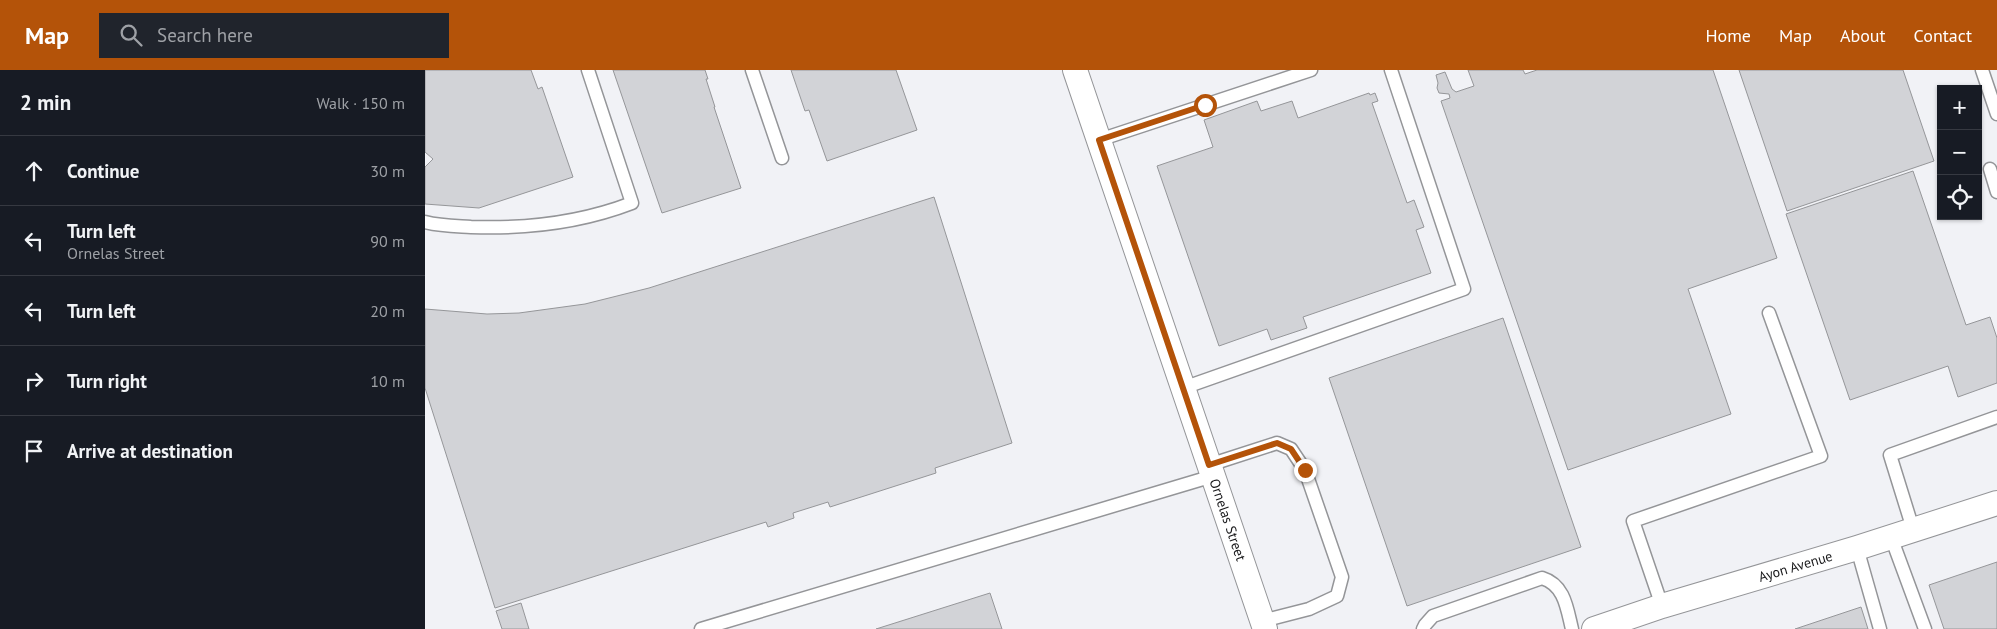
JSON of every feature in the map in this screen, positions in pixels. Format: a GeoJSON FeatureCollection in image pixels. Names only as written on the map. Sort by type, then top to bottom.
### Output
{"type":"FeatureCollection","features":[{"type":"Feature","properties":{"kind":"street","name":"Ornelas Street"},"geometry":{"type":"LineString","coordinates":[[1075,70],[1264,625]]}},
{"type":"Feature","properties":{"kind":"street","name":"Ayon Avenue"},"geometry":{"type":"LineString","coordinates":[[1594,629],[1662,606],[1857,548],[1997,503]]}},
{"type":"Feature","properties":{"kind":"lane"},"geometry":{"type":"LineString","coordinates":[[425,222],[436,225],[501,228],[575,221],[631,203],[588,70]]}},
{"type":"Feature","properties":{"kind":"lane"},"geometry":{"type":"LineString","coordinates":[[751,70],[782,158]]}},
{"type":"Feature","properties":{"kind":"lane"},"geometry":{"type":"LineString","coordinates":[[1099,140],[1311,70]]}},
{"type":"Feature","properties":{"kind":"lane"},"geometry":{"type":"LineString","coordinates":[[1183,388],[1464,289],[1391,70]]}},
{"type":"Feature","properties":{"kind":"lane"},"geometry":{"type":"LineString","coordinates":[[1982,70],[1997,114]]}},
{"type":"Feature","properties":{"kind":"lane"},"geometry":{"type":"LineString","coordinates":[[1990,169],[1997,192]]}},
{"type":"Feature","properties":{"kind":"lane"},"geometry":{"type":"LineString","coordinates":[[1662,606],[1633,521],[1821,456],[1769,313]]}},
{"type":"Feature","properties":{"kind":"lane"},"geometry":{"type":"LineString","coordinates":[[1913,529],[1890,455],[1997,417]]}},
{"type":"Feature","properties":{"kind":"lane"},"geometry":{"type":"LineString","coordinates":[[701,629],[1211,470],[1277,443],[1291,449],[1305,470],[1342,577],[1337,596],[1309,609],[1264,625]]}},
{"type":"Feature","properties":{"kind":"lane"},"geometry":{"type":"LineString","coordinates":[[1891,537],[1925,629]]}},
{"type":"Feature","properties":{"kind":"lane"},"geometry":{"type":"LineString","coordinates":[[1857,548],[1881,629]]}},
{"type":"Feature","properties":{"kind":"lane"},"geometry":{"type":"LineString","coordinates":[[1423,629],[1433,616],[1543,578],[1552,581],[1563,594],[1572,629]]}},
{"type":"Feature","properties":{"kind":"building"},"geometry":{"type":"Polygon","coordinates":[[[425,70],[531,70],[538,89],[542,87],[573,177],[479,208],[425,204],[425,167],[433,159],[425,152],[425,70]]]}},
{"type":"Feature","properties":{"kind":"building"},"geometry":{"type":"Polygon","coordinates":[[[613,70],[705,70],[714,107],[741,188],[662,213],[613,70]]]}},
{"type":"Feature","properties":{"kind":"building"},"geometry":{"type":"Polygon","coordinates":[[[791,70],[896,70],[917,130],[827,161],[809,110],[805,111],[791,70]]]}},
{"type":"Feature","properties":{"kind":"building"},"geometry":{"type":"Polygon","coordinates":[[[1468,70],[1523,70],[1525,74],[1537,70],[1713,70],[1777,258],[1688,289],[1731,414],[1568,470],[1441,101],[1450,98],[1449,94],[1439,93],[1437,88],[1436,75],[1445,72],[1452,89],[1456,92],[1474,86],[1468,70]]]}},
{"type":"Feature","properties":{"kind":"building"},"geometry":{"type":"Polygon","coordinates":[[[1739,70],[1903,70],[1934,161],[1787,211],[1739,70]]]}},
{"type":"Feature","properties":{"kind":"building"},"geometry":{"type":"Polygon","coordinates":[[[1369,93],[1370,95],[1375,93],[1378,101],[1372,103],[1407,203],[1414,200],[1424,227],[1416,230],[1431,273],[1303,317],[1307,328],[1271,340],[1267,329],[1219,346],[1157,166],[1213,147],[1204,120],[1257,101],[1261,111],[1292,101],[1298,118],[1369,93]]]}},
{"type":"Feature","properties":{"kind":"building"},"geometry":{"type":"Polygon","coordinates":[[[1913,171],[1966,325],[1990,317],[1997,338],[1997,383],[1958,397],[1948,366],[1850,400],[1786,214],[1913,171]]]}},
{"type":"Feature","properties":{"kind":"building"},"geometry":{"type":"Polygon","coordinates":[[[934,197],[1012,443],[935,468],[936,473],[830,507],[828,502],[793,513],[794,518],[768,527],[766,522],[495,608],[425,388],[425,309],[487,314],[519,313],[585,304],[649,288],[934,197]]]}},
{"type":"Feature","properties":{"kind":"building"},"geometry":{"type":"Polygon","coordinates":[[[1503,318],[1581,547],[1407,606],[1329,378],[1503,318]]]}},
{"type":"Feature","properties":{"kind":"building"},"geometry":{"type":"Polygon","coordinates":[[[1997,562],[1997,629],[1944,629],[1929,585],[1997,562]]]}},
{"type":"Feature","properties":{"kind":"building"},"geometry":{"type":"Polygon","coordinates":[[[990,593],[1002,629],[876,629],[990,593]]]}},
{"type":"Feature","properties":{"kind":"building"},"geometry":{"type":"Polygon","coordinates":[[[521,603],[529,629],[502,629],[496,611],[521,603]]]}},
{"type":"Feature","properties":{"kind":"building"},"geometry":{"type":"Polygon","coordinates":[[[1861,607],[1868,629],[1795,629],[1861,607]]]}},
{"type":"Feature","properties":{"kind":"route"},"geometry":{"type":"LineString","coordinates":[[1205,105],[1099,140],[1209,465],[1277,443],[1291,449],[1305,470]]}}]}
